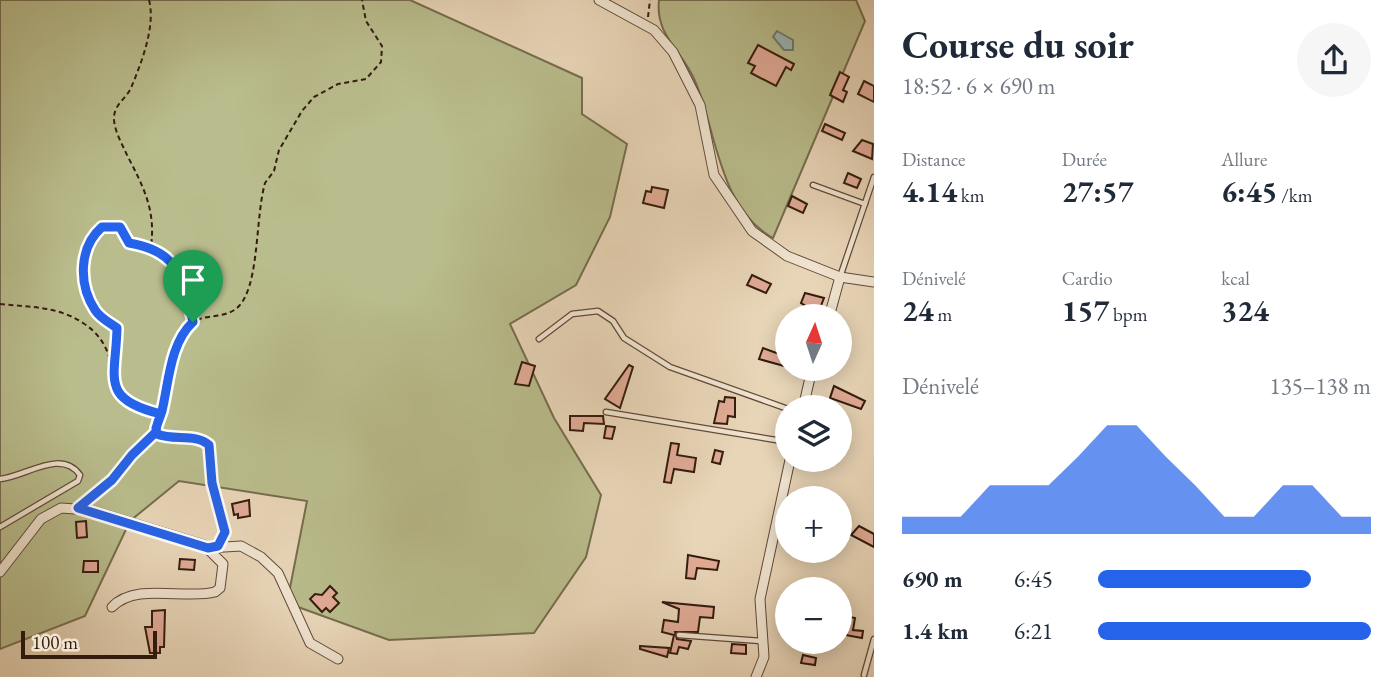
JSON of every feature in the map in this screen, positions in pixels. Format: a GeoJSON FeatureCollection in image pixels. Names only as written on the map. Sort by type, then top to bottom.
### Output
{"type":"FeatureCollection","features":[{"type":"Feature","properties":{"kind":"street"},"geometry":{"type":"LineString","coordinates":[[600,0],[654,30],[673,52],[700,105],[715,175],[752,231],[787,256],[840,277],[874,282]]}},
{"type":"Feature","properties":{"kind":"street"},"geometry":{"type":"LineString","coordinates":[[833,304],[840,277]]}},
{"type":"Feature","properties":{"kind":"street"},"geometry":{"type":"LineString","coordinates":[[756,677],[764,657],[760,599],[787,472]]}},
{"type":"Feature","properties":{"kind":"street"},"geometry":{"type":"LineString","coordinates":[[0,572],[41,519],[60,508],[78,508],[213,547],[241,546],[261,557],[278,573],[310,643],[338,659]]}},
{"type":"Feature","properties":{"kind":"street"},"geometry":{"type":"LineString","coordinates":[[112,607],[118,600],[134,596],[215,592],[220,588],[223,564],[213,547]]}},
{"type":"Feature","properties":{"kind":"lane"},"geometry":{"type":"LineString","coordinates":[[840,277],[874,177]]}},
{"type":"Feature","properties":{"kind":"lane"},"geometry":{"type":"LineString","coordinates":[[813,185],[865,204]]}},
{"type":"Feature","properties":{"kind":"lane"},"geometry":{"type":"LineString","coordinates":[[540,339],[572,314],[598,311],[612,321],[624,338],[670,367],[775,404]]}},
{"type":"Feature","properties":{"kind":"lane"},"geometry":{"type":"LineString","coordinates":[[606,412],[775,440]]}},
{"type":"Feature","properties":{"kind":"lane"},"geometry":{"type":"LineString","coordinates":[[0,479],[16,478],[58,462],[75,468],[80,475],[78,481],[0,527]]}},
{"type":"Feature","properties":{"kind":"lane"},"geometry":{"type":"LineString","coordinates":[[679,635],[761,640]]}},
{"type":"Feature","properties":{"kind":"lane"},"geometry":{"type":"LineString","coordinates":[[864,675],[874,639]]}},
{"type":"Feature","properties":{"kind":"path"},"geometry":{"type":"LineString","coordinates":[[149,0],[149,32],[144,55],[130,89],[116,107],[114,120],[120,140],[149,198],[154,224],[151,247]]}},
{"type":"Feature","properties":{"kind":"path"},"geometry":{"type":"LineString","coordinates":[[78,508],[112,480],[132,455],[156,432],[169,374],[183,331],[193,322],[231,314],[246,296],[265,183],[274,171],[279,150],[302,111],[327,88],[366,79],[381,62],[382,46],[366,21],[362,0]]}},
{"type":"Feature","properties":{"kind":"path"},"geometry":{"type":"LineString","coordinates":[[647,26],[650,0]]}},
{"type":"Feature","properties":{"kind":"path"},"geometry":{"type":"LineString","coordinates":[[112,363],[117,352],[117,328],[96,312],[88,296],[83,274],[85,246],[102,227],[120,227],[129,243],[151,247],[168,257],[191,305],[193,322]]}},
{"type":"Feature","properties":{"kind":"path"},"geometry":{"type":"LineString","coordinates":[[0,304],[54,310],[81,322],[103,342],[112,363],[114,382],[121,395],[141,410],[161,414]]}},
{"type":"Feature","properties":{"kind":"path"},"geometry":{"type":"LineString","coordinates":[[156,432],[168,438],[195,438],[209,445],[212,483],[225,532],[213,547]]}},
{"type":"Feature","properties":{"kind":"green space"},"geometry":{"type":"Polygon","coordinates":[[[0,0],[410,0],[582,78],[582,114],[627,144],[610,217],[576,285],[510,324],[554,418],[601,495],[586,557],[534,633],[389,640],[287,603],[307,501],[179,481],[130,521],[85,616],[0,649],[0,0]]]}},
{"type":"Feature","properties":{"kind":"green space"},"geometry":{"type":"Polygon","coordinates":[[[659,0],[856,0],[865,21],[773,238],[755,225],[730,189],[695,81],[661,23],[659,0]]]}},
{"type":"Feature","properties":{"kind":"water"},"geometry":{"type":"Polygon","coordinates":[[[777,31],[793,40],[793,50],[784,50],[773,37],[777,31]]]}},
{"type":"Feature","properties":{"kind":"building"},"geometry":{"type":"Polygon","coordinates":[[[758,45],[794,64],[791,70],[786,67],[776,86],[751,73],[755,66],[748,63],[758,45]]]}},
{"type":"Feature","properties":{"kind":"building"},"geometry":{"type":"Polygon","coordinates":[[[840,72],[849,77],[843,90],[847,92],[843,102],[830,95],[840,72]]]}},
{"type":"Feature","properties":{"kind":"building"},"geometry":{"type":"Polygon","coordinates":[[[864,81],[874,86],[874,102],[858,94],[864,81]]]}},
{"type":"Feature","properties":{"kind":"building"},"geometry":{"type":"Polygon","coordinates":[[[825,124],[845,133],[842,140],[822,131],[825,124]]]}},
{"type":"Feature","properties":{"kind":"building"},"geometry":{"type":"Polygon","coordinates":[[[862,140],[873,144],[872,159],[853,151],[862,140]]]}},
{"type":"Feature","properties":{"kind":"building"},"geometry":{"type":"Polygon","coordinates":[[[848,173],[861,179],[857,188],[844,183],[848,173]]]}},
{"type":"Feature","properties":{"kind":"building"},"geometry":{"type":"Polygon","coordinates":[[[652,187],[668,190],[664,208],[643,203],[646,191],[651,192],[652,187]]]}},
{"type":"Feature","properties":{"kind":"building"},"geometry":{"type":"Polygon","coordinates":[[[792,196],[807,204],[803,213],[788,206],[792,196]]]}},
{"type":"Feature","properties":{"kind":"building"},"geometry":{"type":"Polygon","coordinates":[[[752,275],[771,284],[766,293],[747,285],[752,275]]]}},
{"type":"Feature","properties":{"kind":"building"},"geometry":{"type":"Polygon","coordinates":[[[805,293],[824,298],[822,304],[801,303],[805,293]]]}},
{"type":"Feature","properties":{"kind":"building"},"geometry":{"type":"Polygon","coordinates":[[[763,348],[775,352],[775,363],[759,359],[763,348]]]}},
{"type":"Feature","properties":{"kind":"building"},"geometry":{"type":"Polygon","coordinates":[[[522,362],[535,366],[529,386],[515,384],[522,362]]]}},
{"type":"Feature","properties":{"kind":"building"},"geometry":{"type":"Polygon","coordinates":[[[629,365],[633,367],[620,408],[605,399],[629,365]]]}},
{"type":"Feature","properties":{"kind":"building"},"geometry":{"type":"Polygon","coordinates":[[[834,386],[865,401],[861,409],[852,406],[852,395],[831,395],[834,386]]]}},
{"type":"Feature","properties":{"kind":"building"},"geometry":{"type":"Polygon","coordinates":[[[725,397],[735,398],[735,417],[728,416],[727,424],[714,423],[719,401],[724,402],[725,397]]]}},
{"type":"Feature","properties":{"kind":"building"},"geometry":{"type":"Polygon","coordinates":[[[570,416],[603,416],[604,424],[584,423],[583,431],[570,430],[570,416]]]}},
{"type":"Feature","properties":{"kind":"building"},"geometry":{"type":"Polygon","coordinates":[[[606,426],[615,427],[612,439],[604,438],[606,426]]]}},
{"type":"Feature","properties":{"kind":"building"},"geometry":{"type":"Polygon","coordinates":[[[671,443],[679,444],[677,455],[696,458],[694,472],[674,469],[671,483],[664,482],[671,443]]]}},
{"type":"Feature","properties":{"kind":"building"},"geometry":{"type":"Polygon","coordinates":[[[715,450],[723,452],[720,464],[712,462],[715,450]]]}},
{"type":"Feature","properties":{"kind":"building"},"geometry":{"type":"Polygon","coordinates":[[[249,500],[250,516],[238,518],[238,514],[234,515],[232,504],[249,500]]]}},
{"type":"Feature","properties":{"kind":"building"},"geometry":{"type":"Polygon","coordinates":[[[86,521],[87,537],[77,538],[76,522],[86,521]]]}},
{"type":"Feature","properties":{"kind":"building"},"geometry":{"type":"Polygon","coordinates":[[[859,526],[874,534],[874,547],[852,536],[859,526]]]}},
{"type":"Feature","properties":{"kind":"building"},"geometry":{"type":"Polygon","coordinates":[[[688,555],[719,561],[717,570],[697,568],[695,579],[686,578],[688,555]]]}},
{"type":"Feature","properties":{"kind":"building"},"geometry":{"type":"Polygon","coordinates":[[[180,559],[195,560],[194,570],[179,569],[180,559]]]}},
{"type":"Feature","properties":{"kind":"building"},"geometry":{"type":"Polygon","coordinates":[[[84,561],[98,561],[98,572],[83,572],[84,561]]]}},
{"type":"Feature","properties":{"kind":"building"},"geometry":{"type":"Polygon","coordinates":[[[330,586],[337,593],[333,597],[339,603],[330,612],[326,608],[322,612],[310,599],[315,594],[322,595],[330,586]]]}},
{"type":"Feature","properties":{"kind":"building"},"geometry":{"type":"Polygon","coordinates":[[[662,602],[714,607],[713,618],[700,617],[698,632],[675,632],[677,639],[691,641],[688,649],[679,647],[677,654],[670,653],[674,635],[662,632],[664,620],[678,622],[679,609],[662,602]]]}},
{"type":"Feature","properties":{"kind":"building"},"geometry":{"type":"Polygon","coordinates":[[[165,610],[164,647],[160,647],[160,653],[150,653],[145,627],[152,627],[152,611],[165,610]]]}},
{"type":"Feature","properties":{"kind":"building"},"geometry":{"type":"Polygon","coordinates":[[[852,617],[855,618],[853,630],[863,631],[862,638],[852,636],[852,617]]]}},
{"type":"Feature","properties":{"kind":"building"},"geometry":{"type":"Polygon","coordinates":[[[732,644],[746,645],[746,654],[731,653],[732,644]]]}},
{"type":"Feature","properties":{"kind":"building"},"geometry":{"type":"Polygon","coordinates":[[[640,646],[669,648],[667,657],[640,649],[640,646]]]}},
{"type":"Feature","properties":{"kind":"building"},"geometry":{"type":"Polygon","coordinates":[[[803,655],[816,658],[815,665],[801,663],[803,655]]]}},
{"type":"Feature","properties":{"kind":"route"},"geometry":{"type":"LineString","coordinates":[[193,322],[183,331],[169,374],[161,414],[156,428],[156,432],[132,455],[112,480],[78,508],[208,548],[218,546],[225,532],[212,483],[212,454],[209,445],[195,438],[175,439],[157,434],[156,428],[161,414],[141,410],[117,391],[112,363],[117,352],[117,328],[96,312],[88,296],[83,274],[85,246],[90,237],[102,227],[120,227],[129,243],[151,247],[168,257],[191,305],[193,322]]}}]}
